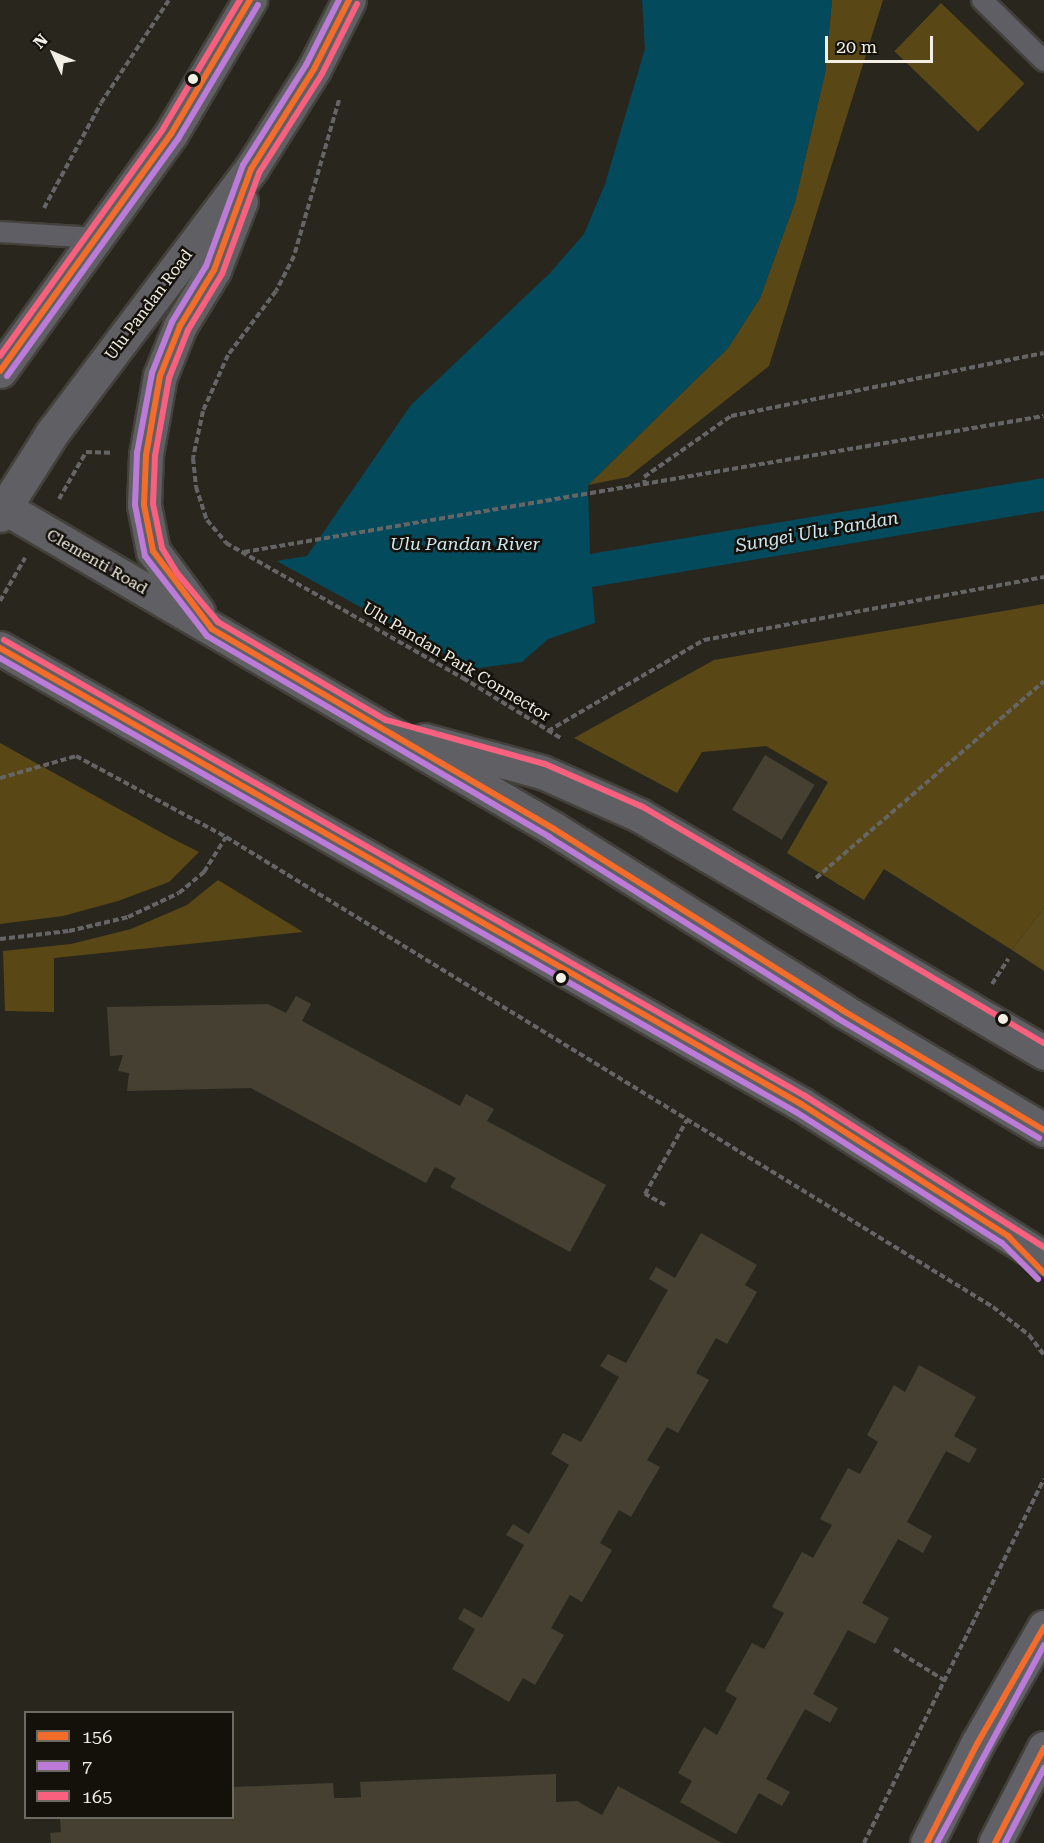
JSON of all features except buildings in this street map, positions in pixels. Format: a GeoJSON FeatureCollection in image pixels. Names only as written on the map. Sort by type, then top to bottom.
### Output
{"type":"FeatureCollection","features":[{"type":"Feature","properties":{"kind":"main road"},"geometry":{"type":"LineString","coordinates":[[0,371],[178,124],[250,0]]}},
{"type":"Feature","properties":{"kind":"main road","name":"Ulu Pandan Road"},"geometry":{"type":"LineString","coordinates":[[2,509],[52,433],[251,169],[314,69],[349,0]]}},
{"type":"Feature","properties":{"kind":"main road"},"geometry":{"type":"LineString","coordinates":[[212,629],[170,578],[153,550],[144,504],[146,455],[160,376],[180,326],[213,270],[251,169]]}},
{"type":"Feature","properties":{"kind":"main road"},"geometry":{"type":"LineString","coordinates":[[0,332],[51,300]]}},
{"type":"Feature","properties":{"kind":"main road","name":"Clementi Road"},"geometry":{"type":"LineString","coordinates":[[2,509],[86,555],[554,829],[842,1010],[1044,1130]]}},
{"type":"Feature","properties":{"kind":"main road"},"geometry":{"type":"LineString","coordinates":[[0,648],[801,1104],[1044,1258]]}},
{"type":"Feature","properties":{"kind":"main road","name":"Clementi Road"},"geometry":{"type":"LineString","coordinates":[[382,728],[542,772],[639,815],[1044,1053]]}},
{"type":"Feature","properties":{"kind":"main road"},"geometry":{"type":"LineString","coordinates":[[1008,1236],[1044,1273]]}},
{"type":"Feature","properties":{"kind":"main road"},"geometry":{"type":"LineString","coordinates":[[927,1843],[977,1744],[1044,1627]]}},
{"type":"Feature","properties":{"kind":"main road"},"geometry":{"type":"LineString","coordinates":[[995,1843],[1044,1748]]}},
{"type":"Feature","properties":{"kind":"lane"},"geometry":{"type":"LineString","coordinates":[[982,0],[1044,61]]}},
{"type":"Feature","properties":{"kind":"lane"},"geometry":{"type":"LineString","coordinates":[[9,233],[96,238]]}},
{"type":"Feature","properties":{"kind":"path"},"geometry":{"type":"LineString","coordinates":[[9,233],[45,207],[101,102],[169,0]]}},
{"type":"Feature","properties":{"kind":"path","name":"Ulu Pandan Park Connector"},"geometry":{"type":"LineString","coordinates":[[340,95],[294,256],[276,291],[228,355],[203,411],[193,458],[196,487],[207,520],[226,543],[463,678],[548,732],[704,639],[1044,577]]}},
{"type":"Feature","properties":{"kind":"path"},"geometry":{"type":"LineString","coordinates":[[645,486],[644,477],[731,416],[1044,353]]}},
{"type":"Feature","properties":{"kind":"path"},"geometry":{"type":"LineString","coordinates":[[243,552],[294,546],[1044,416]]}},
{"type":"Feature","properties":{"kind":"path"},"geometry":{"type":"LineString","coordinates":[[816,878],[1044,681]]}},
{"type":"Feature","properties":{"kind":"path"},"geometry":{"type":"LineString","coordinates":[[0,778],[76,756],[226,837],[993,1307],[1029,1335],[1044,1355]]}},
{"type":"Feature","properties":{"kind":"path"},"geometry":{"type":"LineString","coordinates":[[0,939],[77,930],[128,917],[179,893],[204,872],[226,837]]}},
{"type":"Feature","properties":{"kind":"path"},"geometry":{"type":"LineString","coordinates":[[992,985],[1008,958]]}},
{"type":"Feature","properties":{"kind":"path"},"geometry":{"type":"LineString","coordinates":[[665,1205],[645,1194],[687,1120]]}},
{"type":"Feature","properties":{"kind":"path"},"geometry":{"type":"LineString","coordinates":[[864,1843],[1044,1479]]}},
{"type":"Feature","properties":{"kind":"path"},"geometry":{"type":"LineString","coordinates":[[894,1649],[944,1680]]}},
{"type":"Feature","properties":{"kind":"shaded area"},"geometry":{"type":"Polygon","coordinates":[[[832,0],[883,0],[769,366],[628,477],[588,485],[728,348],[760,298],[795,202],[825,73],[832,0]]]}},
{"type":"Feature","properties":{"kind":"shaded area"},"geometry":{"type":"Polygon","coordinates":[[[941,3],[1024,84],[978,132],[894,51],[941,3]]]}},
{"type":"Feature","properties":{"kind":"shaded area"},"geometry":{"type":"Polygon","coordinates":[[[1044,604],[1044,908],[1012,950],[884,869],[864,900],[787,853],[828,782],[766,746],[702,752],[677,793],[574,738],[714,660],[1044,604]]]}},
{"type":"Feature","properties":{"kind":"shaded area"},"geometry":{"type":"Polygon","coordinates":[[[0,743],[199,852],[169,882],[118,901],[63,916],[0,924],[0,743]]]}},
{"type":"Feature","properties":{"kind":"shaded area"},"geometry":{"type":"Polygon","coordinates":[[[218,880],[303,932],[54,958],[54,1012],[5,1011],[3,951],[71,944],[131,929],[187,905],[218,880]]]}},
{"type":"Feature","properties":{"kind":"shaded area"},"geometry":{"type":"Polygon","coordinates":[[[1044,908],[1044,971],[1012,950],[1044,908]]]}},
{"type":"Feature","properties":{"kind":"water","name":"Ulu Pandan River"},"geometry":{"type":"Polygon","coordinates":[[[642,0],[832,0],[825,73],[795,202],[760,298],[728,348],[588,485],[590,554],[1044,478],[1044,511],[592,587],[595,623],[548,639],[522,662],[0,735],[0,607],[307,556],[411,405],[550,273],[584,234],[605,184],[645,49],[642,0]]]}},
{"type":"Feature","properties":{"kind":"pier"},"geometry":{"type":"Polygon","coordinates":[[[273,559],[473,669],[465,673],[0,738],[0,604],[273,559]]]}},
{"type":"Feature","properties":{"kind":"transit line","name":"165"},"geometry":{"type":"LineString","coordinates":[[0,356],[163,129],[240,0]]}},
{"type":"Feature","properties":{"kind":"transit line","name":"156"},"geometry":{"type":"LineString","coordinates":[[0,371],[171,134],[250,0]]}},
{"type":"Feature","properties":{"kind":"transit line","name":"7"},"geometry":{"type":"LineString","coordinates":[[339,0],[306,65],[243,165],[206,266],[172,322],[152,373],[137,453],[135,505],[145,556],[207,636],[549,837],[837,1018],[1039,1138]]}},
{"type":"Feature","properties":{"kind":"transit line","name":"156"},"geometry":{"type":"LineString","coordinates":[[349,0],[314,69],[251,169],[214,270],[180,326],[160,376],[146,455],[144,505],[153,551],[212,629],[554,829],[842,1010],[1044,1130]]}},
{"type":"Feature","properties":{"kind":"transit line","name":"165"},"geometry":{"type":"LineString","coordinates":[[357,4],[322,74],[259,173],[222,274],[188,330],[169,378],[155,456],[153,504],[162,548],[177,573],[218,622],[386,720],[545,764],[643,807],[1044,1043]]}},
{"type":"Feature","properties":{"kind":"transit line","name":"7"},"geometry":{"type":"LineString","coordinates":[[7,376],[178,139],[258,5]]}},
{"type":"Feature","properties":{"kind":"transit line","name":"165"},"geometry":{"type":"LineString","coordinates":[[4,640],[805,1096],[1044,1247]]}},
{"type":"Feature","properties":{"kind":"transit line","name":"156"},"geometry":{"type":"LineString","coordinates":[[0,648],[801,1104],[1008,1236],[1044,1273]]}},
{"type":"Feature","properties":{"kind":"transit line","name":"7"},"geometry":{"type":"LineString","coordinates":[[0,658],[796,1112],[1002,1243],[1038,1279]]}},
{"type":"Feature","properties":{"kind":"transit line","name":"156"},"geometry":{"type":"LineString","coordinates":[[927,1843],[977,1744],[1044,1627]]}},
{"type":"Feature","properties":{"kind":"transit line","name":"7"},"geometry":{"type":"LineString","coordinates":[[937,1843],[1044,1645]]}},
{"type":"Feature","properties":{"kind":"transit line","name":"156"},"geometry":{"type":"LineString","coordinates":[[995,1843],[1044,1748]]}},
{"type":"Feature","properties":{"kind":"transit line","name":"7"},"geometry":{"type":"LineString","coordinates":[[1005,1843],[1044,1768]]}},
{"type":"Feature","properties":{"kind":"water label","name":"Sungei Ulu Pandan"},"geometry":{"type":"Point","coordinates":[817,532]}}]}
